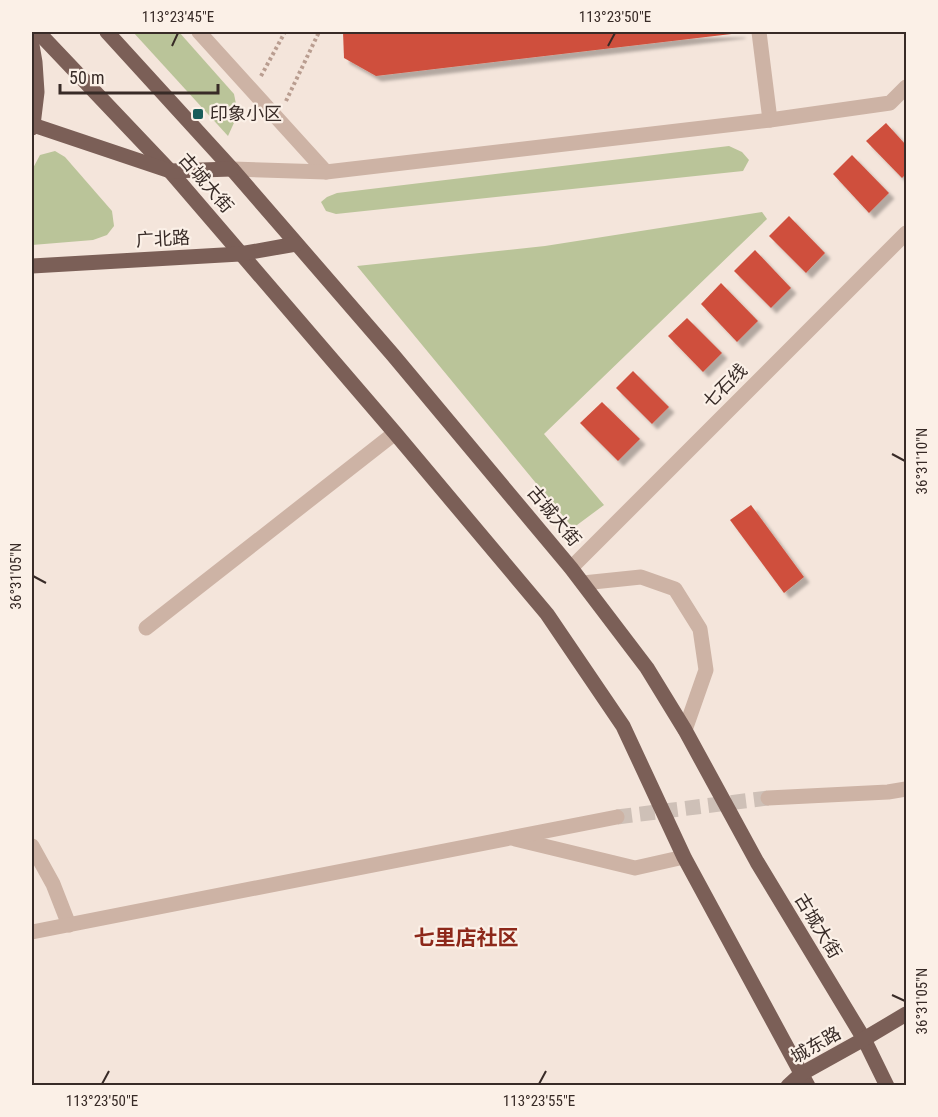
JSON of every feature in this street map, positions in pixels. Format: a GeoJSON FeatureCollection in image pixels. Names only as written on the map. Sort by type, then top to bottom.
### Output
{"type":"FeatureCollection","features":[{"type":"Feature","properties":{"kind":"main road","name":"古城大街"},"geometry":{"type":"LineString","coordinates":[[38,32],[170,171],[547,614],[623,726],[684,858],[804,1080]]}},
{"type":"Feature","properties":{"kind":"main road","name":"古城大街"},"geometry":{"type":"LineString","coordinates":[[107,32],[232,169],[393,355],[572,568],[647,668],[686,730],[757,862],[864,1039],[887,1086]]}},
{"type":"Feature","properties":{"kind":"main road"},"geometry":{"type":"LineString","coordinates":[[32,45],[37,92],[32,126],[170,171],[232,169]]}},
{"type":"Feature","properties":{"kind":"main road","name":"广北路"},"geometry":{"type":"LineString","coordinates":[[32,266],[240,254],[296,244]]}},
{"type":"Feature","properties":{"kind":"main road","name":"城东路"},"geometry":{"type":"LineString","coordinates":[[788,1086],[804,1080],[864,1039],[906,1014]]}},
{"type":"Feature","properties":{"kind":"street"},"geometry":{"type":"LineString","coordinates":[[199,32],[326,172]]}},
{"type":"Feature","properties":{"kind":"street"},"geometry":{"type":"LineString","coordinates":[[759,32],[770,120]]}},
{"type":"Feature","properties":{"kind":"street"},"geometry":{"type":"LineString","coordinates":[[232,169],[326,172],[770,120],[890,102],[906,87]]}},
{"type":"Feature","properties":{"kind":"street","name":"七石线"},"geometry":{"type":"LineString","coordinates":[[572,568],[906,233]]}},
{"type":"Feature","properties":{"kind":"street"},"geometry":{"type":"LineString","coordinates":[[146,628],[395,433]]}},
{"type":"Feature","properties":{"kind":"street"},"geometry":{"type":"LineString","coordinates":[[583,583],[641,577],[675,589],[700,629],[706,670],[686,730]]}},
{"type":"Feature","properties":{"kind":"street"},"geometry":{"type":"LineString","coordinates":[[768,798],[888,792],[906,789]]}},
{"type":"Feature","properties":{"kind":"street"},"geometry":{"type":"LineString","coordinates":[[32,932],[617,817]]}},
{"type":"Feature","properties":{"kind":"street"},"geometry":{"type":"LineString","coordinates":[[509,838],[635,868],[684,858]]}},
{"type":"Feature","properties":{"kind":"street"},"geometry":{"type":"LineString","coordinates":[[32,846],[53,884],[69,925]]}},
{"type":"Feature","properties":{"kind":"path"},"geometry":{"type":"LineString","coordinates":[[253,91],[285,32]]}},
{"type":"Feature","properties":{"kind":"path"},"geometry":{"type":"LineString","coordinates":[[278,118],[319,32]]}},
{"type":"Feature","properties":{"kind":"green space"},"geometry":{"type":"Polygon","coordinates":[[[133,32],[179,32],[234,94],[238,114],[228,136],[133,32]]]}},
{"type":"Feature","properties":{"kind":"green space"},"geometry":{"type":"Polygon","coordinates":[[[729,146],[742,152],[749,160],[743,171],[336,214],[326,211],[321,202],[337,193],[729,146]]]}},
{"type":"Feature","properties":{"kind":"green space"},"geometry":{"type":"Polygon","coordinates":[[[55,151],[65,157],[112,211],[114,226],[107,235],[93,240],[32,245],[32,170],[40,155],[55,151]]]}},
{"type":"Feature","properties":{"kind":"green space"},"geometry":{"type":"Polygon","coordinates":[[[762,212],[767,219],[544,434],[604,505],[573,528],[357,266],[545,246],[762,212]]]}},
{"type":"Feature","properties":{"kind":"building"},"geometry":{"type":"Polygon","coordinates":[[[343,32],[740,33],[376,76],[344,58],[343,32]]]}},
{"type":"Feature","properties":{"kind":"building"},"geometry":{"type":"Polygon","coordinates":[[[886,123],[906,145],[906,174],[902,178],[866,141],[886,123]]]}},
{"type":"Feature","properties":{"kind":"building"},"geometry":{"type":"Polygon","coordinates":[[[852,155],[889,193],[869,213],[833,174],[852,155]]]}},
{"type":"Feature","properties":{"kind":"building"},"geometry":{"type":"Polygon","coordinates":[[[789,216],[825,253],[806,273],[769,236],[789,216]]]}},
{"type":"Feature","properties":{"kind":"building"},"geometry":{"type":"Polygon","coordinates":[[[755,250],[791,288],[771,308],[734,271],[755,250]]]}},
{"type":"Feature","properties":{"kind":"building"},"geometry":{"type":"Polygon","coordinates":[[[721,283],[758,321],[737,342],[701,304],[721,283]]]}},
{"type":"Feature","properties":{"kind":"building"},"geometry":{"type":"Polygon","coordinates":[[[687,318],[722,353],[703,372],[668,336],[687,318]]]}},
{"type":"Feature","properties":{"kind":"building"},"geometry":{"type":"Polygon","coordinates":[[[633,371],[669,407],[652,424],[616,388],[633,371]]]}},
{"type":"Feature","properties":{"kind":"building"},"geometry":{"type":"Polygon","coordinates":[[[602,402],[640,439],[618,461],[580,423],[602,402]]]}},
{"type":"Feature","properties":{"kind":"building"},"geometry":{"type":"Polygon","coordinates":[[[751,505],[804,577],[784,593],[730,520],[751,505]]]}},
{"type":"Feature","properties":{"kind":"tunnel"},"geometry":{"type":"LineString","coordinates":[[617,817],[768,798]]}},
{"type":"Feature","properties":{"kind":"place","name":"印象小区"},"geometry":{"type":"Point","coordinates":[198,114]}},
{"type":"Feature","properties":{"kind":"district","name":"七里店社区"},"geometry":{"type":"Point","coordinates":[466,938]}}]}
